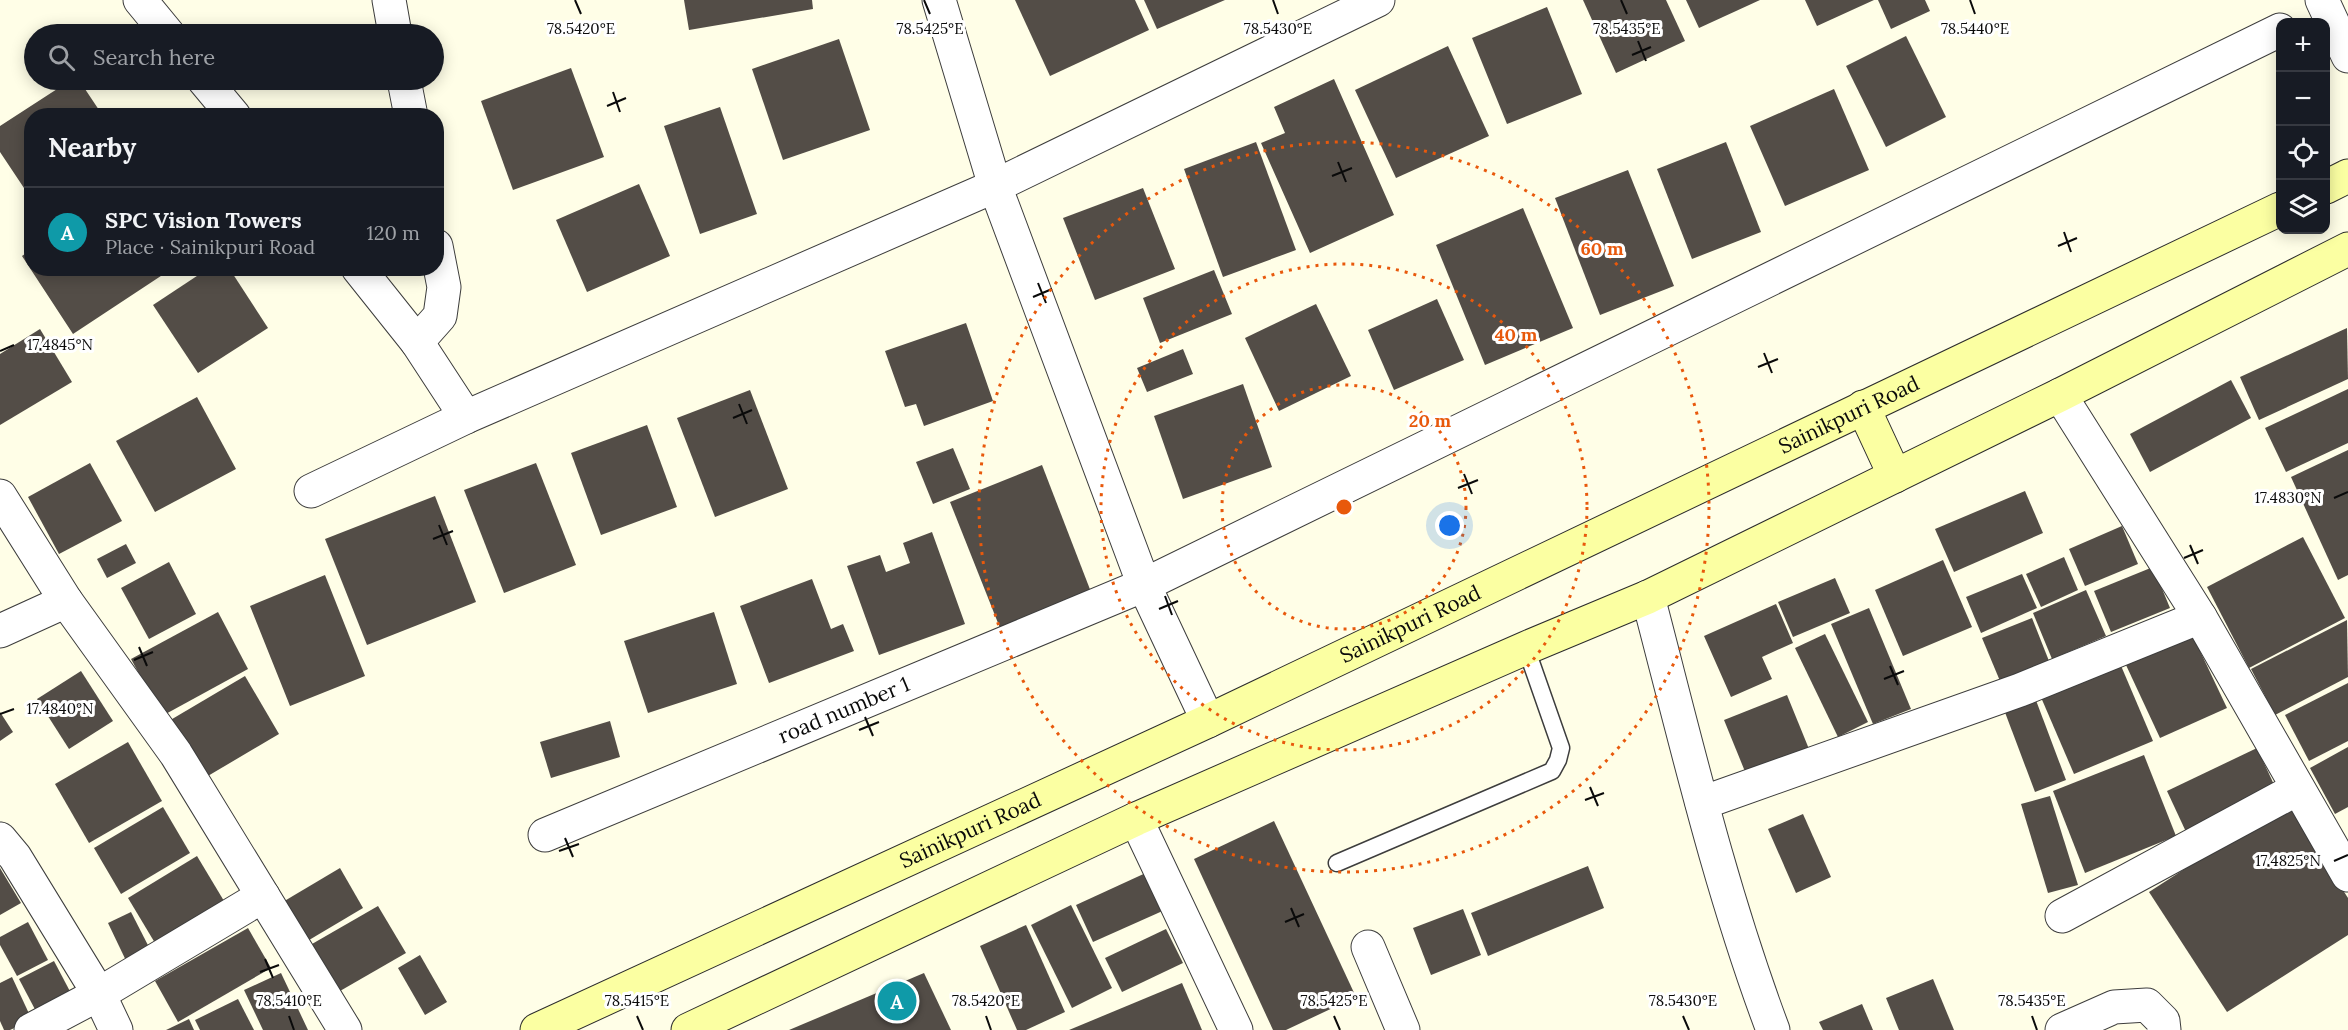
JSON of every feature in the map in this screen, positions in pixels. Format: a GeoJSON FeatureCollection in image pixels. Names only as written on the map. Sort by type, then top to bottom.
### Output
{"type":"FeatureCollection","features":[{"type":"Feature","properties":{"kind":"main road"},"geometry":{"type":"LineString","coordinates":[[2330,185],[2348,176]]}},
{"type":"Feature","properties":{"kind":"main road","name":"Sainikpuri Road"},"geometry":{"type":"LineString","coordinates":[[537,1030],[1208,721],[2276,211]]}},
{"type":"Feature","properties":{"kind":"main road"},"geometry":{"type":"LineString","coordinates":[[688,1030],[1137,819],[1526,648],[1648,597],[2060,395],[2348,249]]}},
{"type":"Feature","properties":{"kind":"main road"},"geometry":{"type":"LineString","coordinates":[[1863,407],[1895,476]]}},
{"type":"Feature","properties":{"kind":"street"},"geometry":{"type":"LineString","coordinates":[[140,0],[160,24]]}},
{"type":"Feature","properties":{"kind":"street"},"geometry":{"type":"LineString","coordinates":[[389,0],[393,24]]}},
{"type":"Feature","properties":{"kind":"street"},"geometry":{"type":"LineString","coordinates":[[939,0],[995,186],[1144,585],[1208,721]]}},
{"type":"Feature","properties":{"kind":"street"},"geometry":{"type":"LineString","coordinates":[[311,491],[466,417],[995,186],[1378,0]]}},
{"type":"Feature","properties":{"kind":"street"},"geometry":{"type":"LineString","coordinates":[[2321,8],[2348,56]]}},
{"type":"Feature","properties":{"kind":"street","name":"road number 1"},"geometry":{"type":"LineString","coordinates":[[544,835],[1144,585],[2276,32]]}},
{"type":"Feature","properties":{"kind":"street"},"geometry":{"type":"LineString","coordinates":[[212,90],[227,108]]}},
{"type":"Feature","properties":{"kind":"street"},"geometry":{"type":"LineString","coordinates":[[406,90],[409,108]]}},
{"type":"Feature","properties":{"kind":"street"},"geometry":{"type":"LineString","coordinates":[[364,276],[417,342],[466,417]]}},
{"type":"Feature","properties":{"kind":"street"},"geometry":{"type":"LineString","coordinates":[[417,342],[440,316],[444,287],[442,276]]}},
{"type":"Feature","properties":{"kind":"street"},"geometry":{"type":"LineString","coordinates":[[2060,395],[2200,617],[2348,875]]}},
{"type":"Feature","properties":{"kind":"street"},"geometry":{"type":"LineString","coordinates":[[0,496],[66,601],[176,754],[345,1030]]}},
{"type":"Feature","properties":{"kind":"street"},"geometry":{"type":"LineString","coordinates":[[1648,597],[1702,803],[1752,973],[1773,1030]]}},
{"type":"Feature","properties":{"kind":"street"},"geometry":{"type":"LineString","coordinates":[[0,631],[66,601]]}},
{"type":"Feature","properties":{"kind":"street"},"geometry":{"type":"LineString","coordinates":[[1702,803],[2020,690],[2200,617]]}},
{"type":"Feature","properties":{"kind":"street"},"geometry":{"type":"LineString","coordinates":[[2062,916],[2297,789]]}},
{"type":"Feature","properties":{"kind":"street"},"geometry":{"type":"LineString","coordinates":[[1137,819],[1236,1030]]}},
{"type":"Feature","properties":{"kind":"street"},"geometry":{"type":"LineString","coordinates":[[0,839],[15,857],[99,994],[116,1030]]}},
{"type":"Feature","properties":{"kind":"street"},"geometry":{"type":"LineString","coordinates":[[31,1030],[99,994],[263,896]]}},
{"type":"Feature","properties":{"kind":"street"},"geometry":{"type":"LineString","coordinates":[[1368,947],[1403,1030]]}},
{"type":"Feature","properties":{"kind":"street"},"geometry":{"type":"LineString","coordinates":[[2062,1030],[2114,1007],[2147,1005],[2163,1021],[2164,1030]]}},
{"type":"Feature","properties":{"kind":"lane"},"geometry":{"type":"LineString","coordinates":[[1337,863],[1552,771],[1561,748],[1526,648]]}},
{"type":"Feature","properties":{"kind":"building"},"geometry":{"type":"Polygon","coordinates":[[[684,0],[812,0],[813,9],[689,30],[684,0]]]}},
{"type":"Feature","properties":{"kind":"building"},"geometry":{"type":"Polygon","coordinates":[[[1015,0],[1135,0],[1149,30],[1050,76],[1015,0]]]}},
{"type":"Feature","properties":{"kind":"building"},"geometry":{"type":"Polygon","coordinates":[[[1144,0],[1225,0],[1157,29],[1144,0]]]}},
{"type":"Feature","properties":{"kind":"building"},"geometry":{"type":"Polygon","coordinates":[[[1583,0],[1666,0],[1685,41],[1616,73],[1583,0]]]}},
{"type":"Feature","properties":{"kind":"building"},"geometry":{"type":"Polygon","coordinates":[[[1686,0],[1760,0],[1699,28],[1686,0]]]}},
{"type":"Feature","properties":{"kind":"building"},"geometry":{"type":"Polygon","coordinates":[[[1805,0],[1874,0],[1817,26],[1805,0]]]}},
{"type":"Feature","properties":{"kind":"building"},"geometry":{"type":"Polygon","coordinates":[[[1878,0],[1925,0],[1930,11],[1891,29],[1878,0]]]}},
{"type":"Feature","properties":{"kind":"building"},"geometry":{"type":"Polygon","coordinates":[[[1547,7],[1582,94],[1507,124],[1472,38],[1547,7]]]}},
{"type":"Feature","properties":{"kind":"building"},"geometry":{"type":"Polygon","coordinates":[[[1906,36],[1946,117],[1886,147],[1846,66],[1906,36]]]}},
{"type":"Feature","properties":{"kind":"building"},"geometry":{"type":"Polygon","coordinates":[[[839,39],[870,130],[783,160],[752,69],[839,39]]]}},
{"type":"Feature","properties":{"kind":"building"},"geometry":{"type":"Polygon","coordinates":[[[1448,46],[1489,136],[1396,178],[1355,90],[1448,46]]]}},
{"type":"Feature","properties":{"kind":"building"},"geometry":{"type":"Polygon","coordinates":[[[571,68],[604,157],[513,190],[481,101],[571,68]]]}},
{"type":"Feature","properties":{"kind":"building"},"geometry":{"type":"Polygon","coordinates":[[[1334,79],[1394,215],[1310,253],[1261,143],[1285,133],[1274,107],[1334,79]]]}},
{"type":"Feature","properties":{"kind":"building"},"geometry":{"type":"Polygon","coordinates":[[[1834,89],[1869,170],[1785,206],[1750,126],[1834,89]]]}},
{"type":"Feature","properties":{"kind":"building"},"geometry":{"type":"Polygon","coordinates":[[[56,90],[86,90],[98,108],[28,108],[56,90]]]}},
{"type":"Feature","properties":{"kind":"building"},"geometry":{"type":"Polygon","coordinates":[[[720,107],[757,214],[700,234],[664,126],[720,107]]]}},
{"type":"Feature","properties":{"kind":"building"},"geometry":{"type":"Polygon","coordinates":[[[24,110],[24,188],[0,152],[0,126],[24,110]]]}},
{"type":"Feature","properties":{"kind":"building"},"geometry":{"type":"Polygon","coordinates":[[[1256,142],[1296,250],[1223,277],[1184,169],[1256,142]]]}},
{"type":"Feature","properties":{"kind":"building"},"geometry":{"type":"Polygon","coordinates":[[[1726,142],[1761,232],[1692,259],[1657,169],[1726,142]]]}},
{"type":"Feature","properties":{"kind":"building"},"geometry":{"type":"Polygon","coordinates":[[[1628,170],[1674,286],[1600,315],[1555,198],[1628,170]]]}},
{"type":"Feature","properties":{"kind":"building"},"geometry":{"type":"Polygon","coordinates":[[[639,184],[670,256],[587,292],[556,220],[639,184]]]}},
{"type":"Feature","properties":{"kind":"building"},"geometry":{"type":"Polygon","coordinates":[[[1143,188],[1175,269],[1095,300],[1063,218],[1143,188]]]}},
{"type":"Feature","properties":{"kind":"building"},"geometry":{"type":"Polygon","coordinates":[[[1523,208],[1573,328],[1485,365],[1436,245],[1523,208]]]}},
{"type":"Feature","properties":{"kind":"building"},"geometry":{"type":"Polygon","coordinates":[[[1214,270],[1232,314],[1160,343],[1143,298],[1214,270]]]}},
{"type":"Feature","properties":{"kind":"building"},"geometry":{"type":"Polygon","coordinates":[[[35,276],[161,276],[73,334],[35,276]]]}},
{"type":"Feature","properties":{"kind":"building"},"geometry":{"type":"Polygon","coordinates":[[[197,276],[234,276],[268,328],[198,373],[153,305],[197,276]]]}},
{"type":"Feature","properties":{"kind":"building"},"geometry":{"type":"Polygon","coordinates":[[[1437,299],[1464,360],[1394,390],[1368,330],[1437,299]]]}},
{"type":"Feature","properties":{"kind":"building"},"geometry":{"type":"Polygon","coordinates":[[[1316,304],[1351,376],[1279,411],[1245,338],[1316,304]]]}},
{"type":"Feature","properties":{"kind":"building"},"geometry":{"type":"Polygon","coordinates":[[[966,323],[993,401],[924,426],[916,404],[905,407],[885,351],[966,323]]]}},
{"type":"Feature","properties":{"kind":"building"},"geometry":{"type":"Polygon","coordinates":[[[2347,328],[2348,379],[2259,420],[2240,377],[2347,328]]]}},
{"type":"Feature","properties":{"kind":"building"},"geometry":{"type":"Polygon","coordinates":[[[40,329],[72,382],[0,425],[0,354],[40,329]]]}},
{"type":"Feature","properties":{"kind":"building"},"geometry":{"type":"Polygon","coordinates":[[[1183,349],[1193,374],[1147,392],[1137,368],[1183,349]]]}},
{"type":"Feature","properties":{"kind":"building"},"geometry":{"type":"Polygon","coordinates":[[[2231,380],[2251,418],[2150,472],[2130,434],[2231,380]]]}},
{"type":"Feature","properties":{"kind":"building"},"geometry":{"type":"Polygon","coordinates":[[[1243,384],[1272,467],[1183,499],[1154,416],[1243,384]]]}},
{"type":"Feature","properties":{"kind":"building"},"geometry":{"type":"Polygon","coordinates":[[[2348,389],[2348,443],[2286,472],[2265,428],[2348,389]]]}},
{"type":"Feature","properties":{"kind":"building"},"geometry":{"type":"Polygon","coordinates":[[[750,390],[788,489],[715,517],[677,418],[750,390]]]}},
{"type":"Feature","properties":{"kind":"building"},"geometry":{"type":"Polygon","coordinates":[[[197,397],[236,469],[155,512],[116,441],[197,397]]]}},
{"type":"Feature","properties":{"kind":"building"},"geometry":{"type":"Polygon","coordinates":[[[647,425],[677,507],[601,535],[571,453],[647,425]]]}},
{"type":"Feature","properties":{"kind":"building"},"geometry":{"type":"Polygon","coordinates":[[[953,448],[970,489],[933,504],[916,462],[953,448]]]}},
{"type":"Feature","properties":{"kind":"building"},"geometry":{"type":"Polygon","coordinates":[[[2348,450],[2348,575],[2338,580],[2291,477],[2348,450]]]}},
{"type":"Feature","properties":{"kind":"building"},"geometry":{"type":"Polygon","coordinates":[[[90,463],[122,521],[59,554],[28,497],[90,463]]]}},
{"type":"Feature","properties":{"kind":"building"},"geometry":{"type":"Polygon","coordinates":[[[536,463],[576,565],[504,593],[464,490],[536,463]]]}},
{"type":"Feature","properties":{"kind":"building"},"geometry":{"type":"Polygon","coordinates":[[[1042,465],[1091,592],[1000,628],[950,502],[1042,465]]]}},
{"type":"Feature","properties":{"kind":"building"},"geometry":{"type":"Polygon","coordinates":[[[2025,491],[2043,533],[1954,572],[1935,529],[2025,491]]]}},
{"type":"Feature","properties":{"kind":"building"},"geometry":{"type":"Polygon","coordinates":[[[435,496],[476,602],[367,645],[325,539],[435,496]]]}},
{"type":"Feature","properties":{"kind":"building"},"geometry":{"type":"Polygon","coordinates":[[[2122,526],[2138,564],[2085,586],[2069,549],[2122,526]]]}},
{"type":"Feature","properties":{"kind":"building"},"geometry":{"type":"Polygon","coordinates":[[[932,532],[965,624],[879,655],[847,566],[880,555],[886,572],[910,563],[903,543],[932,532]]]}},
{"type":"Feature","properties":{"kind":"building"},"geometry":{"type":"Polygon","coordinates":[[[2303,537],[2345,618],[2249,668],[2207,587],[2303,537]]]}},
{"type":"Feature","properties":{"kind":"building"},"geometry":{"type":"Polygon","coordinates":[[[126,544],[136,563],[107,578],[97,559],[126,544]]]}},
{"type":"Feature","properties":{"kind":"building"},"geometry":{"type":"Polygon","coordinates":[[[2064,557],[2078,590],[2041,607],[2026,574],[2064,557]]]}},
{"type":"Feature","properties":{"kind":"building"},"geometry":{"type":"Polygon","coordinates":[[[1943,560],[1972,627],[1903,656],[1875,590],[1943,560]]]}},
{"type":"Feature","properties":{"kind":"building"},"geometry":{"type":"Polygon","coordinates":[[[169,562],[196,614],[149,639],[121,588],[169,562]]]}},
{"type":"Feature","properties":{"kind":"building"},"geometry":{"type":"Polygon","coordinates":[[[2153,567],[2170,608],[2111,632],[2094,591],[2153,567]]]}},
{"type":"Feature","properties":{"kind":"building"},"geometry":{"type":"Polygon","coordinates":[[[2022,574],[2037,608],[1981,633],[1966,597],[2022,574]]]}},
{"type":"Feature","properties":{"kind":"building"},"geometry":{"type":"Polygon","coordinates":[[[325,575],[365,676],[290,706],[250,606],[325,575]]]}},
{"type":"Feature","properties":{"kind":"building"},"geometry":{"type":"Polygon","coordinates":[[[1835,578],[1850,613],[1793,637],[1778,602],[1835,578]]]}},
{"type":"Feature","properties":{"kind":"building"},"geometry":{"type":"Polygon","coordinates":[[[812,579],[831,629],[843,624],[854,651],[769,683],[740,606],[812,579]]]}},
{"type":"Feature","properties":{"kind":"building"},"geometry":{"type":"Polygon","coordinates":[[[2086,590],[2106,636],[2052,659],[2033,613],[2086,590]]]}},
{"type":"Feature","properties":{"kind":"building"},"geometry":{"type":"Polygon","coordinates":[[[1776,604],[1793,643],[1762,657],[1772,679],[1731,697],[1704,636],[1776,604]]]}},
{"type":"Feature","properties":{"kind":"building"},"geometry":{"type":"Polygon","coordinates":[[[1869,608],[1911,709],[1873,724],[1831,624],[1869,608]]]}},
{"type":"Feature","properties":{"kind":"building"},"geometry":{"type":"Polygon","coordinates":[[[218,612],[248,669],[162,716],[131,659],[218,612]]]}},
{"type":"Feature","properties":{"kind":"building"},"geometry":{"type":"Polygon","coordinates":[[[714,612],[737,684],[648,713],[624,641],[714,612]]]}},
{"type":"Feature","properties":{"kind":"building"},"geometry":{"type":"Polygon","coordinates":[[[2032,618],[2049,661],[2000,681],[1982,638],[2032,618]]]}},
{"type":"Feature","properties":{"kind":"building"},"geometry":{"type":"Polygon","coordinates":[[[2347,620],[2348,677],[2275,715],[2251,669],[2347,620]]]}},
{"type":"Feature","properties":{"kind":"building"},"geometry":{"type":"Polygon","coordinates":[[[1825,634],[1868,722],[1838,737],[1795,648],[1825,634]]]}},
{"type":"Feature","properties":{"kind":"building"},"geometry":{"type":"Polygon","coordinates":[[[2192,634],[2227,708],[2160,738],[2126,665],[2192,634]]]}},
{"type":"Feature","properties":{"kind":"building"},"geometry":{"type":"Polygon","coordinates":[[[2119,661],[2153,741],[2074,774],[2040,695],[2119,661]]]}},
{"type":"Feature","properties":{"kind":"building"},"geometry":{"type":"Polygon","coordinates":[[[81,671],[113,721],[69,749],[37,699],[81,671]]]}},
{"type":"Feature","properties":{"kind":"building"},"geometry":{"type":"Polygon","coordinates":[[[245,676],[279,734],[196,783],[162,725],[245,676]]]}},
{"type":"Feature","properties":{"kind":"building"},"geometry":{"type":"Polygon","coordinates":[[[2348,683],[2348,741],[2309,761],[2285,715],[2348,683]]]}},
{"type":"Feature","properties":{"kind":"building"},"geometry":{"type":"Polygon","coordinates":[[[1787,695],[1809,749],[1746,774],[1724,720],[1787,695]]]}},
{"type":"Feature","properties":{"kind":"building"},"geometry":{"type":"Polygon","coordinates":[[[2034,695],[2066,780],[2035,792],[2003,707],[2034,695]]]}},
{"type":"Feature","properties":{"kind":"building"},"geometry":{"type":"Polygon","coordinates":[[[0,712],[13,732],[0,741],[0,712]]]}},
{"type":"Feature","properties":{"kind":"building"},"geometry":{"type":"Polygon","coordinates":[[[610,721],[620,757],[551,778],[540,742],[610,721]]]}},
{"type":"Feature","properties":{"kind":"building"},"geometry":{"type":"Polygon","coordinates":[[[128,742],[162,801],[89,843],[55,784],[128,742]]]}},
{"type":"Feature","properties":{"kind":"building"},"geometry":{"type":"Polygon","coordinates":[[[2348,747],[2348,807],[2335,814],[2310,768],[2348,747]]]}},
{"type":"Feature","properties":{"kind":"building"},"geometry":{"type":"Polygon","coordinates":[[[2257,748],[2277,791],[2187,834],[2167,791],[2257,748]]]}},
{"type":"Feature","properties":{"kind":"building"},"geometry":{"type":"Polygon","coordinates":[[[2144,755],[2176,836],[2085,873],[2053,791],[2144,755]]]}},
{"type":"Feature","properties":{"kind":"building"},"geometry":{"type":"Polygon","coordinates":[[[2050,796],[2078,885],[2048,893],[2021,804],[2050,796]]]}},
{"type":"Feature","properties":{"kind":"building"},"geometry":{"type":"Polygon","coordinates":[[[2287,803],[2348,898],[2348,935],[2227,1012],[2149,892],[2287,803]]]}},
{"type":"Feature","properties":{"kind":"building"},"geometry":{"type":"Polygon","coordinates":[[[163,807],[190,853],[121,894],[94,848],[163,807]]]}},
{"type":"Feature","properties":{"kind":"building"},"geometry":{"type":"Polygon","coordinates":[[[1803,814],[1831,877],[1796,893],[1768,829],[1803,814]]]}},
{"type":"Feature","properties":{"kind":"building"},"geometry":{"type":"Polygon","coordinates":[[[1274,821],[1356,997],[1286,1030],[1273,1030],[1194,859],[1274,821]]]}},
{"type":"Feature","properties":{"kind":"building"},"geometry":{"type":"Polygon","coordinates":[[[197,856],[227,906],[158,948],[128,898],[197,856]]]}},
{"type":"Feature","properties":{"kind":"building"},"geometry":{"type":"Polygon","coordinates":[[[1588,866],[1604,908],[1488,956],[1471,913],[1588,866]]]}},
{"type":"Feature","properties":{"kind":"building"},"geometry":{"type":"Polygon","coordinates":[[[0,868],[21,903],[0,915],[0,868]]]}},
{"type":"Feature","properties":{"kind":"building"},"geometry":{"type":"Polygon","coordinates":[[[340,868],[363,908],[299,946],[276,906],[340,868]]]}},
{"type":"Feature","properties":{"kind":"building"},"geometry":{"type":"Polygon","coordinates":[[[1150,871],[1167,909],[1093,942],[1076,905],[1150,871]]]}},
{"type":"Feature","properties":{"kind":"building"},"geometry":{"type":"Polygon","coordinates":[[[1071,905],[1112,988],[1072,1008],[1031,925],[1071,905]]]}},
{"type":"Feature","properties":{"kind":"building"},"geometry":{"type":"Polygon","coordinates":[[[378,906],[406,953],[340,991],[312,944],[378,906]]]}},
{"type":"Feature","properties":{"kind":"building"},"geometry":{"type":"Polygon","coordinates":[[[1463,909],[1481,955],[1431,975],[1413,928],[1463,909]]]}},
{"type":"Feature","properties":{"kind":"building"},"geometry":{"type":"Polygon","coordinates":[[[131,912],[154,957],[130,969],[108,923],[131,912]]]}},
{"type":"Feature","properties":{"kind":"building"},"geometry":{"type":"Polygon","coordinates":[[[28,922],[48,960],[17,976],[0,945],[0,937],[28,922]]]}},
{"type":"Feature","properties":{"kind":"building"},"geometry":{"type":"Polygon","coordinates":[[[1026,925],[1065,1012],[1026,1030],[1017,1030],[980,946],[1026,925]]]}},
{"type":"Feature","properties":{"kind":"building"},"geometry":{"type":"Polygon","coordinates":[[[248,928],[271,968],[178,1022],[155,981],[248,928]]]}},
{"type":"Feature","properties":{"kind":"building"},"geometry":{"type":"Polygon","coordinates":[[[1166,929],[1183,963],[1122,992],[1105,958],[1166,929]]]}},
{"type":"Feature","properties":{"kind":"building"},"geometry":{"type":"Polygon","coordinates":[[[420,955],[447,1002],[425,1015],[398,968],[420,955]]]}},
{"type":"Feature","properties":{"kind":"building"},"geometry":{"type":"Polygon","coordinates":[[[54,961],[74,999],[39,1017],[19,979],[54,961]]]}},
{"type":"Feature","properties":{"kind":"building"},"geometry":{"type":"Polygon","coordinates":[[[281,973],[308,1030],[263,1030],[244,990],[281,973]]]}},
{"type":"Feature","properties":{"kind":"building"},"geometry":{"type":"Polygon","coordinates":[[[924,973],[951,1030],[789,1030],[924,973]]]}},
{"type":"Feature","properties":{"kind":"building"},"geometry":{"type":"Polygon","coordinates":[[[12,977],[32,1020],[10,1030],[4,1030],[0,1021],[0,983],[12,977]]]}},
{"type":"Feature","properties":{"kind":"building"},"geometry":{"type":"Polygon","coordinates":[[[1933,979],[1954,1030],[1899,1030],[1886,998],[1933,979]]]}},
{"type":"Feature","properties":{"kind":"building"},"geometry":{"type":"Polygon","coordinates":[[[1182,983],[1202,1030],[1069,1030],[1182,983]]]}},
{"type":"Feature","properties":{"kind":"building"},"geometry":{"type":"Polygon","coordinates":[[[238,999],[254,1030],[200,1030],[195,1020],[238,999]]]}},
{"type":"Feature","properties":{"kind":"building"},"geometry":{"type":"Polygon","coordinates":[[[1862,1004],[1873,1030],[1823,1030],[1819,1022],[1862,1004]]]}},
{"type":"Feature","properties":{"kind":"building"},"geometry":{"type":"Polygon","coordinates":[[[189,1019],[194,1030],[166,1030],[189,1019]]]}},
{"type":"Feature","properties":{"kind":"place","name":"SPC Vision Towers"},"geometry":{"type":"Point","coordinates":[897,1001]}}]}
